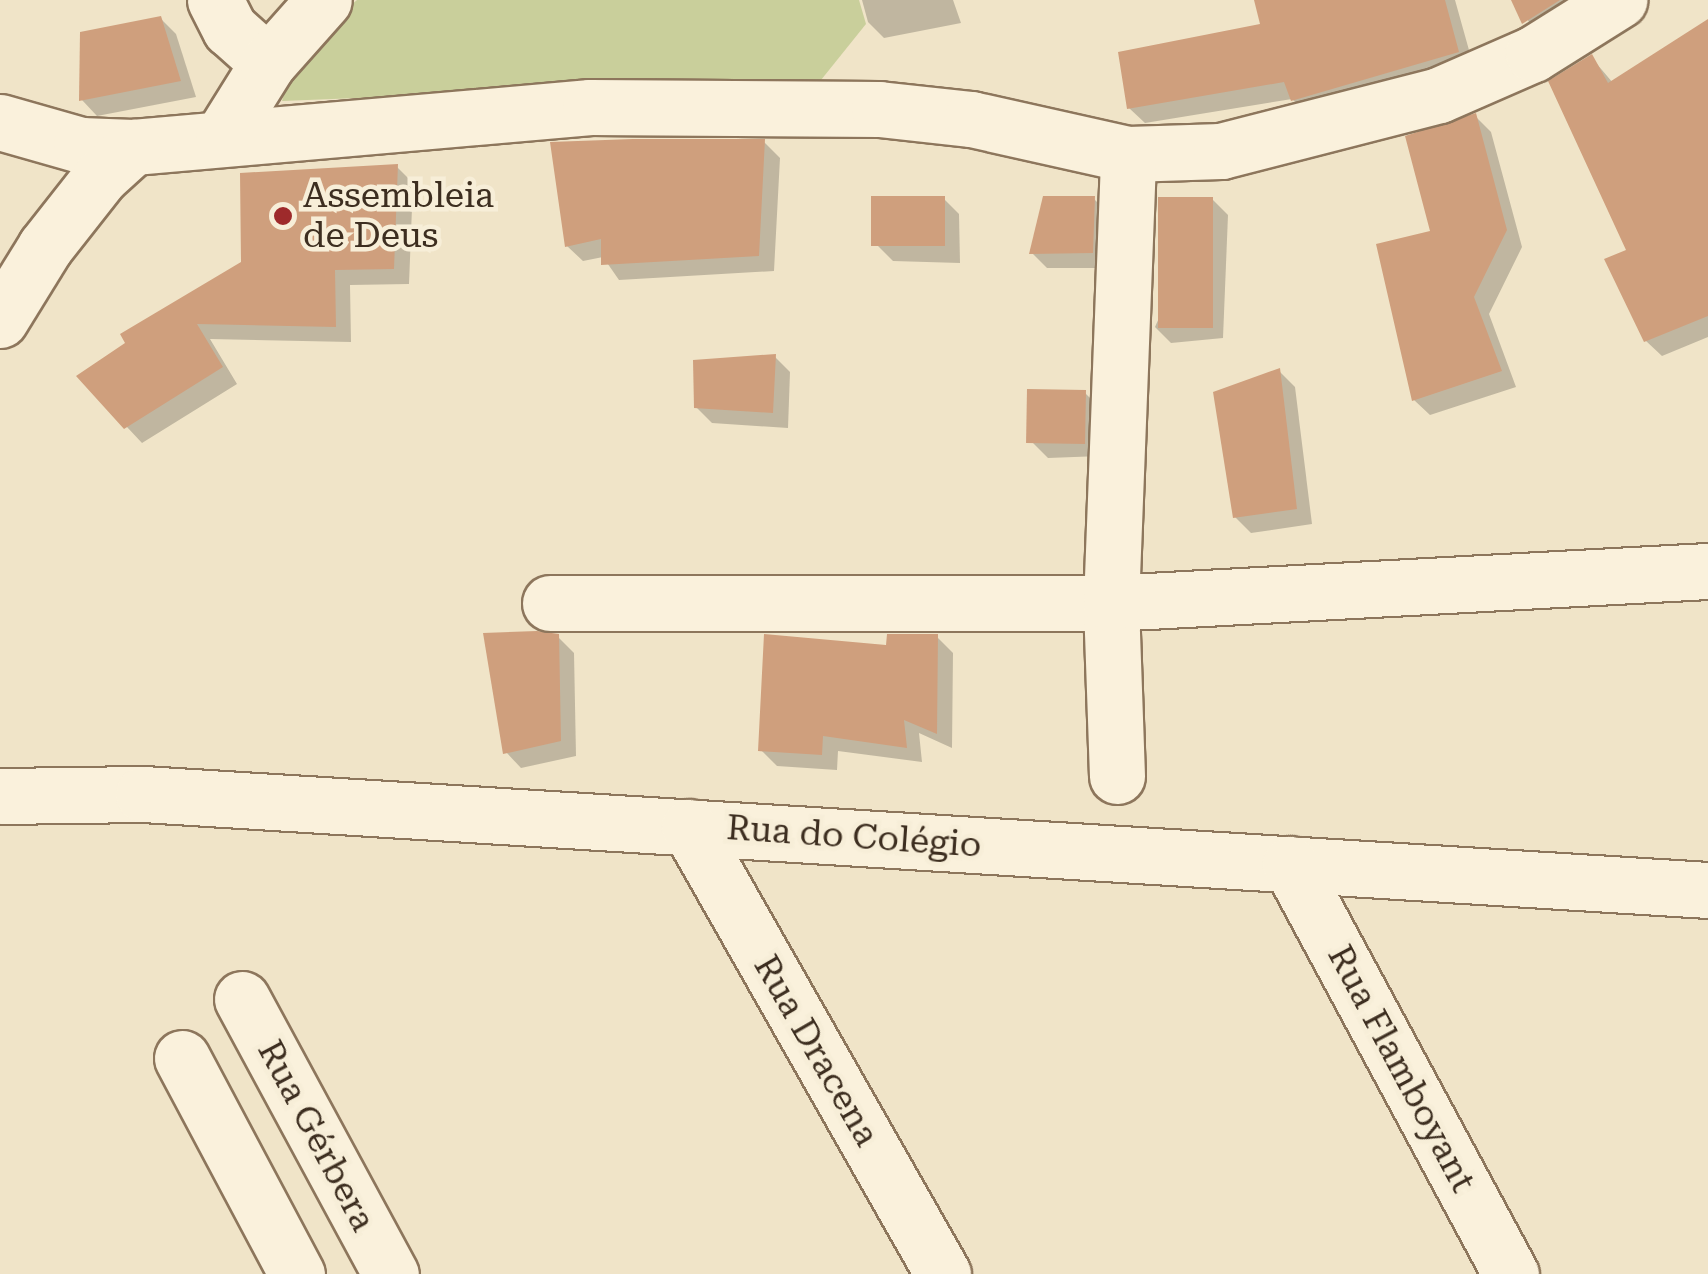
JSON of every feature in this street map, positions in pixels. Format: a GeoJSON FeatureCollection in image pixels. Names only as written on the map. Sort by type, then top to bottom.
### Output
{"type":"FeatureCollection","features":[{"type":"Feature","properties":{"kind":"street"},"geometry":{"type":"LineString","coordinates":[[216,0],[230,29],[268,62]]}},
{"type":"Feature","properties":{"kind":"street"},"geometry":{"type":"LineString","coordinates":[[224,135],[268,62],[324,0]]}},
{"type":"Feature","properties":{"kind":"street"},"geometry":{"type":"LineString","coordinates":[[0,122],[81,144],[133,146],[224,135],[590,106],[878,109],[971,119],[1128,154],[1221,150],[1439,95],[1532,54],[1619,0]]}},
{"type":"Feature","properties":{"kind":"street"},"geometry":{"type":"LineString","coordinates":[[0,320],[56,233],[133,146]]}},
{"type":"Feature","properties":{"kind":"street"},"geometry":{"type":"LineString","coordinates":[[1117,776],[1111,602],[1128,154]]}},
{"type":"Feature","properties":{"kind":"street"},"geometry":{"type":"LineString","coordinates":[[550,602],[1111,602],[1708,572]]}},
{"type":"Feature","properties":{"kind":"street","name":"Rua do Colégio"},"geometry":{"type":"LineString","coordinates":[[0,796],[143,794],[1708,890]]}},
{"type":"Feature","properties":{"kind":"street","name":"Rua Dracena"},"geometry":{"type":"LineString","coordinates":[[689,827],[943,1274]]}},
{"type":"Feature","properties":{"kind":"street","name":"Rua Flamboyant"},"geometry":{"type":"LineString","coordinates":[[1290,864],[1511,1274]]}},
{"type":"Feature","properties":{"kind":"street","name":"Rua Gérbera"},"geometry":{"type":"LineString","coordinates":[[242,998],[391,1274]]}},
{"type":"Feature","properties":{"kind":"street"},"geometry":{"type":"LineString","coordinates":[[182,1058],[297,1274]]}},
{"type":"Feature","properties":{"kind":"green space"},"geometry":{"type":"Polygon","coordinates":[[[357,0],[859,0],[866,24],[821,80],[282,101],[297,50],[357,0]]]}},
{"type":"Feature","properties":{"kind":"building"},"geometry":{"type":"Polygon","coordinates":[[[1254,0],[1445,0],[1459,52],[1291,101],[1284,82],[1127,109],[1118,52],[1260,24],[1254,0]]]}},
{"type":"Feature","properties":{"kind":"building"},"geometry":{"type":"Polygon","coordinates":[[[1511,0],[1560,0],[1522,24],[1511,0]]]}},
{"type":"Feature","properties":{"kind":"building"},"geometry":{"type":"Polygon","coordinates":[[[161,16],[181,81],[79,101],[80,32],[161,16]]]}},
{"type":"Feature","properties":{"kind":"building"},"geometry":{"type":"Polygon","coordinates":[[[1708,19],[1708,316],[1644,342],[1604,259],[1626,250],[1548,81],[1592,54],[1608,83],[1708,19]]]}},
{"type":"Feature","properties":{"kind":"building"},"geometry":{"type":"Polygon","coordinates":[[[1476,113],[1507,230],[1474,297],[1502,371],[1412,401],[1376,244],[1430,231],[1405,136],[1476,113]]]}},
{"type":"Feature","properties":{"kind":"building"},"geometry":{"type":"Polygon","coordinates":[[[765,139],[759,256],[601,265],[601,239],[565,247],[550,142],[765,139]]]}},
{"type":"Feature","properties":{"kind":"building"},"geometry":{"type":"Polygon","coordinates":[[[398,164],[394,269],[335,270],[336,327],[197,324],[223,367],[124,429],[76,376],[125,343],[120,334],[241,262],[240,173],[398,164]]]}},
{"type":"Feature","properties":{"kind":"building"},"geometry":{"type":"Polygon","coordinates":[[[871,196],[945,196],[945,246],[871,246],[871,196]]]}},
{"type":"Feature","properties":{"kind":"building"},"geometry":{"type":"Polygon","coordinates":[[[1043,196],[1095,196],[1093,253],[1029,254],[1043,196]]]}},
{"type":"Feature","properties":{"kind":"building"},"geometry":{"type":"Polygon","coordinates":[[[1158,197],[1213,197],[1213,328],[1158,328],[1158,197]]]}},
{"type":"Feature","properties":{"kind":"building"},"geometry":{"type":"Polygon","coordinates":[[[776,354],[773,413],[694,408],[693,360],[776,354]]]}},
{"type":"Feature","properties":{"kind":"building"},"geometry":{"type":"Polygon","coordinates":[[[1280,368],[1297,509],[1233,518],[1213,392],[1280,368]]]}},
{"type":"Feature","properties":{"kind":"building"},"geometry":{"type":"Polygon","coordinates":[[[1027,389],[1086,390],[1085,444],[1026,443],[1027,389]]]}},
{"type":"Feature","properties":{"kind":"building"},"geometry":{"type":"Polygon","coordinates":[[[483,633],[559,634],[561,741],[503,754],[483,633]]]}},
{"type":"Feature","properties":{"kind":"building"},"geometry":{"type":"Polygon","coordinates":[[[764,634],[886,645],[887,634],[938,634],[937,734],[904,720],[907,748],[823,736],[822,755],[758,751],[764,634]]]}},
{"type":"Feature","properties":{"kind":"place","name":"Assembleia de Deus"},"geometry":{"type":"Point","coordinates":[283,216]}}]}
